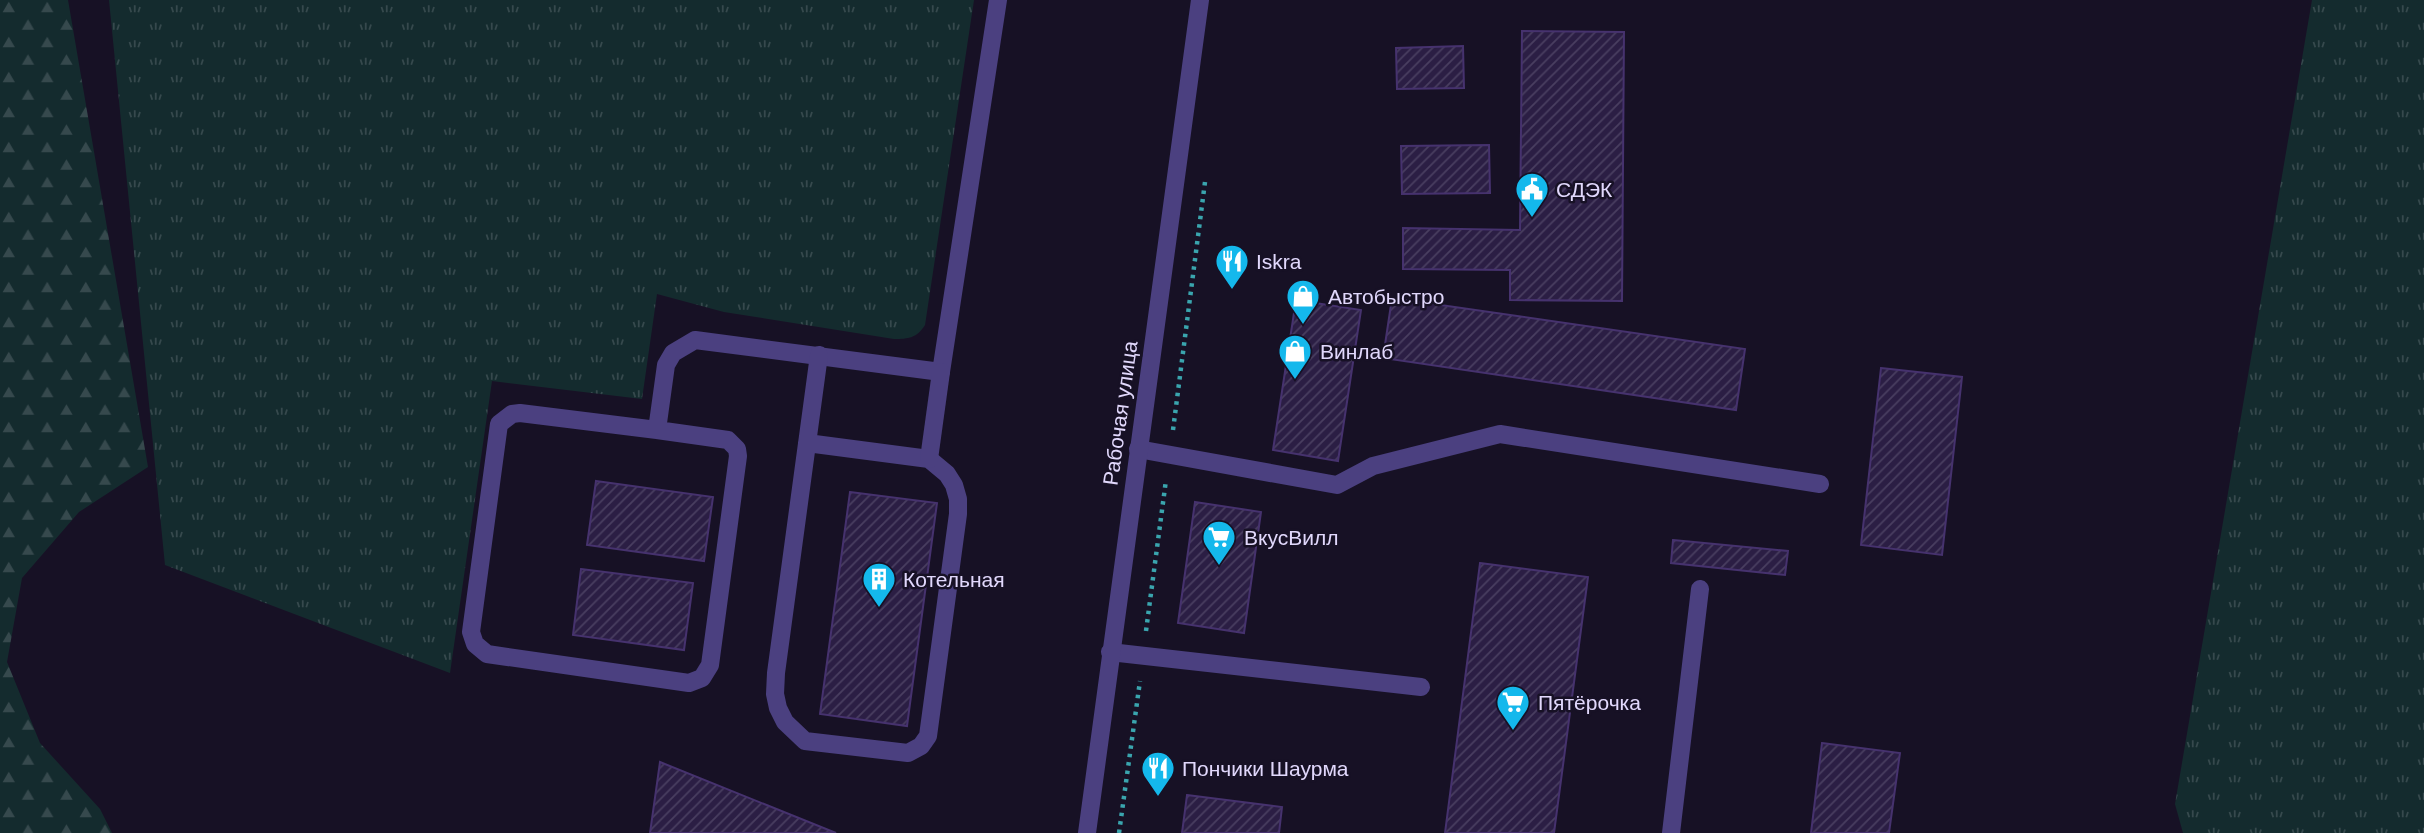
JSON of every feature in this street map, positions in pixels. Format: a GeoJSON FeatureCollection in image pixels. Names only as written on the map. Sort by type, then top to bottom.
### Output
{"type":"FeatureCollection","features":[{"type":"Feature","properties":{"kind":"street"},"geometry":{"type":"LineString","coordinates":[[929,459],[998,0]]}},
{"type":"Feature","properties":{"kind":"street","name":"Рабочая улица"},"geometry":{"type":"LineString","coordinates":[[1087,833],[1200,0]]}},
{"type":"Feature","properties":{"kind":"street"},"geometry":{"type":"LineString","coordinates":[[657,430],[666,365],[673,353],[695,340],[941,372]]}},
{"type":"Feature","properties":{"kind":"street"},"geometry":{"type":"LineString","coordinates":[[807,443],[929,459],[947,474],[954,485],[958,514],[928,736],[921,746],[908,753],[805,741],[785,722],[778,708],[775,694],[807,443],[819,355]]}},
{"type":"Feature","properties":{"kind":"street"},"geometry":{"type":"LineString","coordinates":[[520,412],[657,430],[728,440],[737,449],[707,672],[697,681],[690,683],[498,656],[480,650],[471,632],[499,424],[512,414],[520,412]]}},
{"type":"Feature","properties":{"kind":"street"},"geometry":{"type":"LineString","coordinates":[[1138,449],[1337,485],[1373,466],[1500,434],[1819,484]]}},
{"type":"Feature","properties":{"kind":"street"},"geometry":{"type":"LineString","coordinates":[[1671,833],[1700,589]]}},
{"type":"Feature","properties":{"kind":"street"},"geometry":{"type":"LineString","coordinates":[[1110,652],[1421,687]]}},
{"type":"Feature","properties":{"kind":"path"},"geometry":{"type":"LineString","coordinates":[[1119,833],[1205,181]]}},
{"type":"Feature","properties":{"kind":"green space"},"geometry":{"type":"Polygon","coordinates":[[[0,0],[68,0],[148,467],[79,512],[22,578],[7,662],[40,743],[100,809],[112,833],[0,833],[0,0]]]}},
{"type":"Feature","properties":{"kind":"green space"},"geometry":{"type":"Polygon","coordinates":[[[109,0],[974,0],[925,325],[912,337],[894,339],[724,312],[657,294],[642,399],[492,381],[450,673],[165,565],[109,0]]]}},
{"type":"Feature","properties":{"kind":"green space"},"geometry":{"type":"Polygon","coordinates":[[[2312,0],[2424,0],[2424,833],[2183,833],[2175,804],[2312,0]]]}},
{"type":"Feature","properties":{"kind":"building"},"geometry":{"type":"Polygon","coordinates":[[[1522,31],[1624,32],[1622,301],[1510,300],[1510,270],[1403,269],[1403,228],[1520,230],[1522,31]]]}},
{"type":"Feature","properties":{"kind":"building"},"geometry":{"type":"Polygon","coordinates":[[[1463,46],[1464,88],[1397,89],[1396,48],[1463,46]]]}},
{"type":"Feature","properties":{"kind":"building"},"geometry":{"type":"Polygon","coordinates":[[[1489,145],[1490,193],[1402,194],[1401,146],[1489,145]]]}},
{"type":"Feature","properties":{"kind":"building"},"geometry":{"type":"Polygon","coordinates":[[[1392,298],[1745,349],[1736,410],[1383,358],[1392,298]]]}},
{"type":"Feature","properties":{"kind":"building"},"geometry":{"type":"Polygon","coordinates":[[[1296,300],[1361,310],[1338,461],[1273,450],[1296,300]]]}},
{"type":"Feature","properties":{"kind":"building"},"geometry":{"type":"Polygon","coordinates":[[[1881,368],[1962,377],[1942,555],[1861,545],[1881,368]]]}},
{"type":"Feature","properties":{"kind":"building"},"geometry":{"type":"Polygon","coordinates":[[[596,481],[713,497],[704,561],[587,545],[596,481]]]}},
{"type":"Feature","properties":{"kind":"building","name":"Котельная"},"geometry":{"type":"Polygon","coordinates":[[[850,492],[937,503],[907,726],[820,714],[850,492]]]}},
{"type":"Feature","properties":{"kind":"building","name":"ВкусВилл"},"geometry":{"type":"Polygon","coordinates":[[[1195,502],[1261,512],[1244,633],[1178,623],[1195,502]]]}},
{"type":"Feature","properties":{"kind":"building"},"geometry":{"type":"Polygon","coordinates":[[[1673,540],[1788,551],[1785,575],[1671,563],[1673,540]]]}},
{"type":"Feature","properties":{"kind":"building","name":"Пятёрочка"},"geometry":{"type":"Polygon","coordinates":[[[1480,563],[1588,577],[1554,833],[1445,833],[1480,563]]]}},
{"type":"Feature","properties":{"kind":"building"},"geometry":{"type":"Polygon","coordinates":[[[581,569],[693,583],[684,650],[573,635],[581,569]]]}},
{"type":"Feature","properties":{"kind":"building"},"geometry":{"type":"Polygon","coordinates":[[[1822,743],[1900,753],[1889,833],[1811,833],[1822,743]]]}},
{"type":"Feature","properties":{"kind":"building"},"geometry":{"type":"Polygon","coordinates":[[[660,762],[836,833],[650,833],[660,762]]]}},
{"type":"Feature","properties":{"kind":"building"},"geometry":{"type":"Polygon","coordinates":[[[1187,795],[1282,807],[1279,833],[1182,833],[1187,795]]]}},
{"type":"Feature","properties":{"kind":"place","name":"СДЭК"},"geometry":{"type":"Point","coordinates":[1532,219]}},
{"type":"Feature","properties":{"kind":"place","name":"Iskra"},"geometry":{"type":"Point","coordinates":[1232,291]}},
{"type":"Feature","properties":{"kind":"place","name":"Автобыстро"},"geometry":{"type":"Point","coordinates":[1303,326]}},
{"type":"Feature","properties":{"kind":"place","name":"Винлаб"},"geometry":{"type":"Point","coordinates":[1295,381]}},
{"type":"Feature","properties":{"kind":"place","name":"ВкусВилл"},"geometry":{"type":"Point","coordinates":[1219,567]}},
{"type":"Feature","properties":{"kind":"place","name":"Котельная"},"geometry":{"type":"Point","coordinates":[879,609]}},
{"type":"Feature","properties":{"kind":"place","name":"Пятёрочка"},"geometry":{"type":"Point","coordinates":[1513,732]}},
{"type":"Feature","properties":{"kind":"place","name":"Пончики Шаурма"},"geometry":{"type":"Point","coordinates":[1158,798]}}]}
